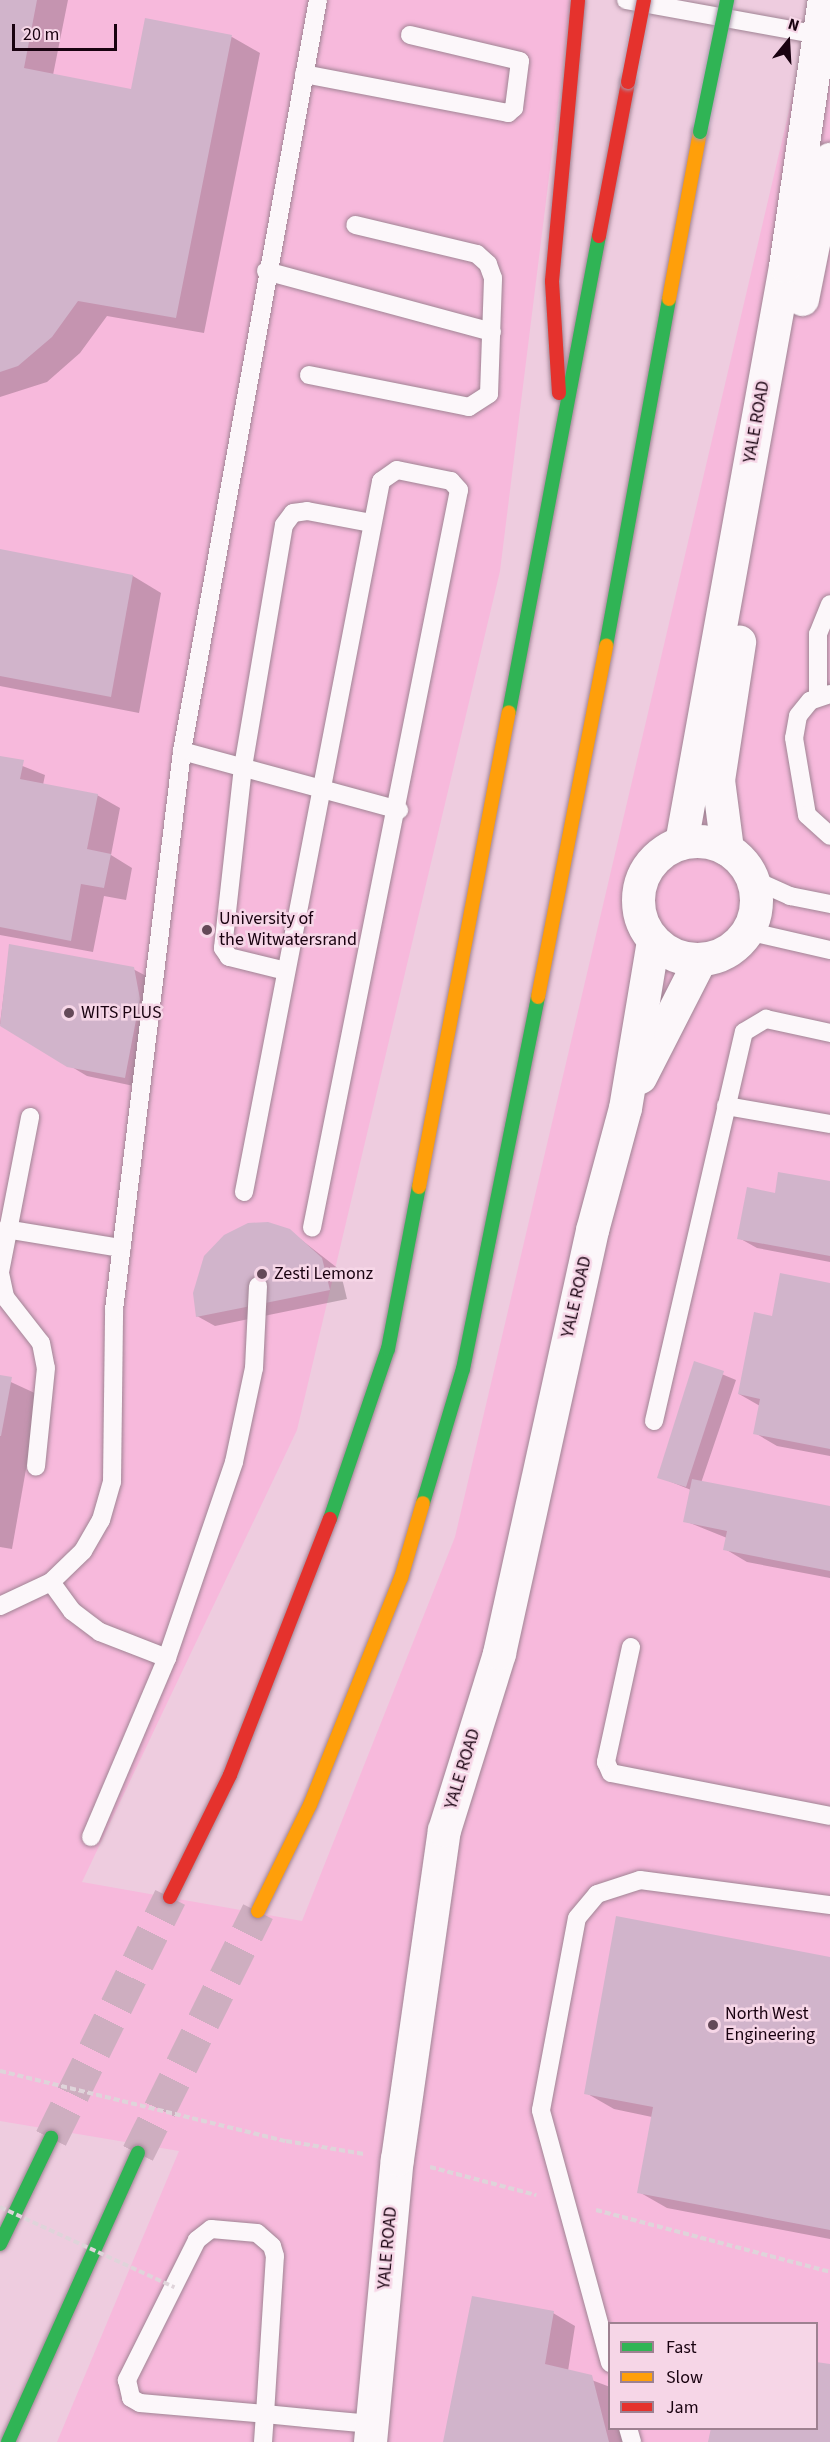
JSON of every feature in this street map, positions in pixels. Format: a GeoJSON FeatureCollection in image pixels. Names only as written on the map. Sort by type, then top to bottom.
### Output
{"type":"FeatureCollection","features":[{"type":"Feature","properties":{"kind":"highway"},"geometry":{"type":"LineString","coordinates":[[562,422],[552,281],[578,0]]}},
{"type":"Feature","properties":{"kind":"highway"},"geometry":{"type":"LineString","coordinates":[[170,1897],[230,1775],[316,1562],[388,1349],[562,422],[644,0]]}},
{"type":"Feature","properties":{"kind":"highway"},"geometry":{"type":"LineString","coordinates":[[258,1911],[310,1805],[401,1578],[463,1369],[585,760],[726,0]]}},
{"type":"Feature","properties":{"kind":"highway"},"geometry":{"type":"LineString","coordinates":[[0,2244],[51,2138]]}},
{"type":"Feature","properties":{"kind":"highway"},"geometry":{"type":"LineString","coordinates":[[8,2442],[138,2152]]}},
{"type":"Feature","properties":{"kind":"street","name":"YALE ROAD"},"geometry":{"type":"LineString","coordinates":[[727,849],[718,780],[824,36],[824,0]]}},
{"type":"Feature","properties":{"kind":"street","name":"YALE ROAD"},"geometry":{"type":"LineString","coordinates":[[681,843],[777,375],[830,159]]}},
{"type":"Feature","properties":{"kind":"street"},"geometry":{"type":"LineString","coordinates":[[697,841],[727,849],[752,879],[754,914],[747,931],[735,945],[700,959],[667,951],[654,940],[640,920],[637,896],[644,872],[659,854],[681,843],[697,841]]}},
{"type":"Feature","properties":{"kind":"street","name":"YALE ROAD"},"geometry":{"type":"LineString","coordinates":[[371,2433],[397,2159],[444,1830],[499,1653],[592,1230],[625,1108],[654,940]]}},
{"type":"Feature","properties":{"kind":"street","name":"YALE ROAD"},"geometry":{"type":"LineString","coordinates":[[625,1108],[700,959]]}},
{"type":"Feature","properties":{"kind":"lane"},"geometry":{"type":"LineString","coordinates":[[0,1606],[51,1582],[84,1551],[101,1520],[112,1482],[121,1248],[154,1019],[182,751],[266,271],[318,0]]}},
{"type":"Feature","properties":{"kind":"lane"},"geometry":{"type":"LineString","coordinates":[[626,0],[824,36]]}},
{"type":"Feature","properties":{"kind":"lane"},"geometry":{"type":"LineString","coordinates":[[304,74],[508,112],[514,108],[520,61],[410,35]]}},
{"type":"Feature","properties":{"kind":"lane"},"geometry":{"type":"LineString","coordinates":[[309,375],[469,407],[489,394],[493,278],[477,254],[355,225]]}},
{"type":"Feature","properties":{"kind":"lane"},"geometry":{"type":"LineString","coordinates":[[266,271],[492,332]]}},
{"type":"Feature","properties":{"kind":"lane"},"geometry":{"type":"LineString","coordinates":[[243,1192],[282,970],[372,523],[386,473],[451,481],[459,490],[399,810],[312,1228]]}},
{"type":"Feature","properties":{"kind":"lane"},"geometry":{"type":"LineString","coordinates":[[282,970],[229,957],[222,948],[243,767],[284,525],[292,513],[307,511],[372,523]]}},
{"type":"Feature","properties":{"kind":"lane"},"geometry":{"type":"LineString","coordinates":[[830,604],[818,634],[824,696],[798,716],[794,738],[807,815],[830,836]]}},
{"type":"Feature","properties":{"kind":"lane"},"geometry":{"type":"LineString","coordinates":[[182,751],[399,810]]}},
{"type":"Feature","properties":{"kind":"lane"},"geometry":{"type":"LineString","coordinates":[[752,879],[790,896],[830,904]]}},
{"type":"Feature","properties":{"kind":"lane"},"geometry":{"type":"LineString","coordinates":[[747,931],[830,950]]}},
{"type":"Feature","properties":{"kind":"lane"},"geometry":{"type":"LineString","coordinates":[[654,1421],[726,1106],[750,1025],[766,1019],[830,1033]]}},
{"type":"Feature","properties":{"kind":"lane"},"geometry":{"type":"LineString","coordinates":[[726,1106],[830,1124]]}},
{"type":"Feature","properties":{"kind":"lane"},"geometry":{"type":"LineString","coordinates":[[30,1117],[6,1229],[0,1272],[5,1297],[40,1343],[46,1368],[36,1466]]}},
{"type":"Feature","properties":{"kind":"lane"},"geometry":{"type":"LineString","coordinates":[[6,1229],[121,1248]]}},
{"type":"Feature","properties":{"kind":"lane"},"geometry":{"type":"LineString","coordinates":[[91,1837],[167,1658],[234,1462],[254,1368],[258,1286]]}},
{"type":"Feature","properties":{"kind":"lane"},"geometry":{"type":"LineString","coordinates":[[51,1582],[72,1611],[100,1632],[167,1658]]}},
{"type":"Feature","properties":{"kind":"lane"},"geometry":{"type":"LineString","coordinates":[[631,1647],[606,1762],[611,1773],[830,1816]]}},
{"type":"Feature","properties":{"kind":"lane"},"geometry":{"type":"LineString","coordinates":[[608,2359],[541,2110],[577,1918],[597,1894],[640,1880],[830,1905]]}},
{"type":"Feature","properties":{"kind":"lane"},"geometry":{"type":"LineString","coordinates":[[263,2442],[265,2414],[273,2246],[257,2233],[211,2229],[197,2240],[127,2380],[131,2398],[265,2414],[371,2433]]}},
{"type":"Feature","properties":{"kind":"path"},"geometry":{"type":"LineString","coordinates":[[0,2071],[286,2141]]}},
{"type":"Feature","properties":{"kind":"path"},"geometry":{"type":"LineString","coordinates":[[0,2207],[174,2287]]}},
{"type":"Feature","properties":{"kind":"shaded area","name":"University of the Witwatersrand"},"geometry":{"type":"Polygon","coordinates":[[[0,0],[571,0],[500,571],[297,1430],[82,1882],[302,1921],[455,1537],[815,0],[830,0],[830,2442],[57,2442],[179,2151],[0,2121],[0,0]]]}},
{"type":"Feature","properties":{"kind":"building"},"geometry":{"type":"Polygon","coordinates":[[[0,0],[37,0],[24,68],[131,89],[145,18],[232,35],[176,318],[78,301],[52,337],[18,366],[0,372],[0,0]]]}},
{"type":"Feature","properties":{"kind":"building"},"geometry":{"type":"Polygon","coordinates":[[[0,549],[133,575],[111,697],[0,676],[0,549]]]}},
{"type":"Feature","properties":{"kind":"building"},"geometry":{"type":"Polygon","coordinates":[[[0,756],[24,760],[20,779],[98,794],[87,849],[111,854],[104,888],[81,884],[71,941],[0,927],[0,756]]]}},
{"type":"Feature","properties":{"kind":"building","name":"WITS PLUS"},"geometry":{"type":"Polygon","coordinates":[[[9,944],[134,967],[140,999],[125,1078],[67,1067],[0,1026],[9,944]]]}},
{"type":"Feature","properties":{"kind":"building"},"geometry":{"type":"Polygon","coordinates":[[[778,1172],[830,1181],[830,1256],[737,1239],[747,1187],[775,1193],[778,1172]]]}},
{"type":"Feature","properties":{"kind":"building","name":"Zesti Lemonz"},"geometry":{"type":"Polygon","coordinates":[[[268,1222],[290,1229],[322,1258],[330,1290],[196,1317],[193,1293],[204,1256],[224,1235],[248,1223],[268,1222]]]}},
{"type":"Feature","properties":{"kind":"building"},"geometry":{"type":"Polygon","coordinates":[[[780,1273],[830,1283],[830,1449],[753,1434],[760,1399],[738,1394],[754,1312],[772,1316],[780,1273]]]}},
{"type":"Feature","properties":{"kind":"building"},"geometry":{"type":"Polygon","coordinates":[[[694,1361],[724,1371],[686,1487],[657,1478],[694,1361]]]}},
{"type":"Feature","properties":{"kind":"building"},"geometry":{"type":"Polygon","coordinates":[[[0,1375],[12,1377],[1,1436],[0,1436],[0,1375]]]}},
{"type":"Feature","properties":{"kind":"building"},"geometry":{"type":"Polygon","coordinates":[[[692,1479],[830,1506],[830,1571],[723,1550],[727,1531],[683,1522],[692,1479]]]}},
{"type":"Feature","properties":{"kind":"building","name":"North West Engineering"},"geometry":{"type":"Polygon","coordinates":[[[616,1916],[830,1957],[830,2230],[637,2193],[653,2107],[584,2094],[616,1916]]]}},
{"type":"Feature","properties":{"kind":"building"},"geometry":{"type":"Polygon","coordinates":[[[472,2296],[554,2311],[545,2364],[592,2375],[609,2442],[443,2442],[472,2296]]]}},
{"type":"Feature","properties":{"kind":"building"},"geometry":{"type":"Polygon","coordinates":[[[818,2362],[830,2364],[830,2442],[708,2442],[711,2430],[818,2430],[818,2362]]]}},
{"type":"Feature","properties":{"kind":"tunnel"},"geometry":{"type":"LineString","coordinates":[[51,2138],[170,1897]]}},
{"type":"Feature","properties":{"kind":"tunnel"},"geometry":{"type":"LineString","coordinates":[[138,2153],[258,1911]]}},
{"type":"Feature","properties":{"kind":"traffic: fast"},"geometry":{"type":"LineString","coordinates":[[700,132],[727,0]]}},
{"type":"Feature","properties":{"kind":"traffic: fast"},"geometry":{"type":"LineString","coordinates":[[509,712],[599,236]]}},
{"type":"Feature","properties":{"kind":"traffic: fast"},"geometry":{"type":"LineString","coordinates":[[606,646],[669,299]]}},
{"type":"Feature","properties":{"kind":"traffic: fast"},"geometry":{"type":"LineString","coordinates":[[423,1503],[463,1369],[538,997]]}},
{"type":"Feature","properties":{"kind":"traffic: fast"},"geometry":{"type":"LineString","coordinates":[[330,1519],[388,1349],[419,1187]]}},
{"type":"Feature","properties":{"kind":"traffic: fast"},"geometry":{"type":"LineString","coordinates":[[0,2244],[51,2138]]}},
{"type":"Feature","properties":{"kind":"traffic: fast"},"geometry":{"type":"LineString","coordinates":[[8,2442],[138,2153]]}},
{"type":"Feature","properties":{"kind":"traffic: slow"},"geometry":{"type":"LineString","coordinates":[[669,299],[700,132]]}},
{"type":"Feature","properties":{"kind":"traffic: slow"},"geometry":{"type":"LineString","coordinates":[[538,997],[606,646]]}},
{"type":"Feature","properties":{"kind":"traffic: slow"},"geometry":{"type":"LineString","coordinates":[[419,1187],[509,712]]}},
{"type":"Feature","properties":{"kind":"traffic: slow"},"geometry":{"type":"LineString","coordinates":[[258,1911],[310,1805],[401,1578],[423,1503]]}},
{"type":"Feature","properties":{"kind":"traffic: jam"},"geometry":{"type":"LineString","coordinates":[[559,393],[552,281],[578,0]]}},
{"type":"Feature","properties":{"kind":"traffic: jam"},"geometry":{"type":"LineString","coordinates":[[628,82],[644,0]]}},
{"type":"Feature","properties":{"kind":"traffic: jam"},"geometry":{"type":"LineString","coordinates":[[599,236],[628,82]]}},
{"type":"Feature","properties":{"kind":"traffic: jam"},"geometry":{"type":"LineString","coordinates":[[170,1897],[230,1775],[330,1519]]}},
{"type":"Feature","properties":{"kind":"place","name":"University of the Witwatersrand"},"geometry":{"type":"Point","coordinates":[207,930]}},
{"type":"Feature","properties":{"kind":"place","name":"WITS PLUS"},"geometry":{"type":"Point","coordinates":[69,1013]}},
{"type":"Feature","properties":{"kind":"place","name":"Zesti Lemonz"},"geometry":{"type":"Point","coordinates":[262,1274]}},
{"type":"Feature","properties":{"kind":"place","name":"North West Engineering"},"geometry":{"type":"Point","coordinates":[713,2025]}}]}
